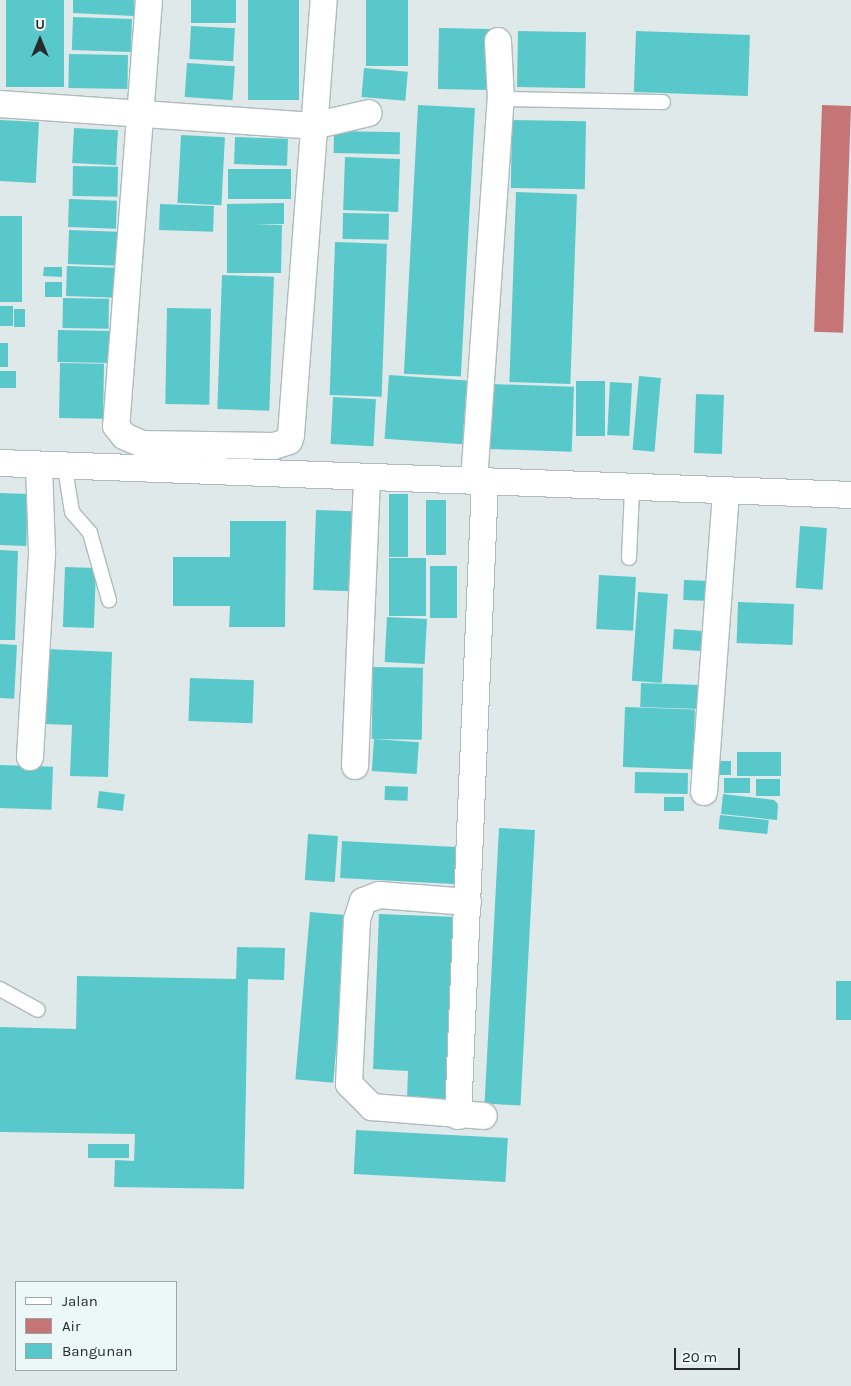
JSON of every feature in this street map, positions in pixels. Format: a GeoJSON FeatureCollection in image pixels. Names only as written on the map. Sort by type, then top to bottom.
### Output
{"type":"FeatureCollection","features":[{"type":"Feature","properties":{"kind":"street"},"geometry":{"type":"LineString","coordinates":[[149,0],[115,408],[116,426],[124,436],[142,444],[274,446],[289,441],[324,0]]}},
{"type":"Feature","properties":{"kind":"street"},"geometry":{"type":"LineString","coordinates":[[458,1116],[468,902],[480,482],[501,99],[498,41]]}},
{"type":"Feature","properties":{"kind":"street"},"geometry":{"type":"LineString","coordinates":[[0,104],[139,117],[313,126],[369,113]]}},
{"type":"Feature","properties":{"kind":"street"},"geometry":{"type":"LineString","coordinates":[[0,463],[65,468],[480,482],[632,490],[851,495]]}},
{"type":"Feature","properties":{"kind":"street"},"geometry":{"type":"LineString","coordinates":[[30,757],[42,552],[39,465]]}},
{"type":"Feature","properties":{"kind":"street"},"geometry":{"type":"LineString","coordinates":[[355,766],[367,478]]}},
{"type":"Feature","properties":{"kind":"street"},"geometry":{"type":"LineString","coordinates":[[704,792],[726,492]]}},
{"type":"Feature","properties":{"kind":"street"},"geometry":{"type":"LineString","coordinates":[[468,902],[379,895],[363,901],[357,920],[348,1062],[349,1084],[372,1107],[458,1116],[484,1116]]}},
{"type":"Feature","properties":{"kind":"lane"},"geometry":{"type":"LineString","coordinates":[[501,99],[663,102]]}},
{"type":"Feature","properties":{"kind":"lane"},"geometry":{"type":"LineString","coordinates":[[65,468],[72,512],[90,533],[109,600]]}},
{"type":"Feature","properties":{"kind":"lane"},"geometry":{"type":"LineString","coordinates":[[629,558],[632,490]]}},
{"type":"Feature","properties":{"kind":"lane"},"geometry":{"type":"LineString","coordinates":[[0,989],[38,1010]]}},
{"type":"Feature","properties":{"kind":"water"},"geometry":{"type":"Polygon","coordinates":[[[822,105],[851,106],[843,333],[814,332],[822,105]]]}},
{"type":"Feature","properties":{"kind":"building"},"geometry":{"type":"Polygon","coordinates":[[[6,0],[64,0],[64,87],[6,87],[6,0]]]}},
{"type":"Feature","properties":{"kind":"building"},"geometry":{"type":"Polygon","coordinates":[[[73,0],[134,0],[134,16],[73,13],[73,0]]]}},
{"type":"Feature","properties":{"kind":"building"},"geometry":{"type":"Polygon","coordinates":[[[191,0],[236,0],[236,23],[191,23],[191,0]]]}},
{"type":"Feature","properties":{"kind":"building"},"geometry":{"type":"Polygon","coordinates":[[[248,0],[299,0],[299,100],[248,100],[248,0]]]}},
{"type":"Feature","properties":{"kind":"building"},"geometry":{"type":"Polygon","coordinates":[[[366,0],[408,0],[408,66],[366,66],[366,0]]]}},
{"type":"Feature","properties":{"kind":"building"},"geometry":{"type":"Polygon","coordinates":[[[73,17],[132,19],[131,52],[72,50],[73,17]]]}},
{"type":"Feature","properties":{"kind":"building"},"geometry":{"type":"Polygon","coordinates":[[[191,26],[235,28],[233,61],[189,59],[191,26]]]}},
{"type":"Feature","properties":{"kind":"building"},"geometry":{"type":"Polygon","coordinates":[[[439,28],[490,29],[489,90],[438,89],[439,28]]]}},
{"type":"Feature","properties":{"kind":"building"},"geometry":{"type":"Polygon","coordinates":[[[518,31],[586,32],[585,88],[517,87],[518,31]]]}},
{"type":"Feature","properties":{"kind":"building"},"geometry":{"type":"Polygon","coordinates":[[[636,31],[750,35],[748,96],[634,92],[636,31]]]}},
{"type":"Feature","properties":{"kind":"building"},"geometry":{"type":"Polygon","coordinates":[[[69,54],[128,55],[127,89],[68,88],[69,54]]]}},
{"type":"Feature","properties":{"kind":"building"},"geometry":{"type":"Polygon","coordinates":[[[187,63],[235,66],[233,100],[185,97],[187,63]]]}},
{"type":"Feature","properties":{"kind":"building"},"geometry":{"type":"Polygon","coordinates":[[[364,68],[408,72],[405,101],[361,97],[364,68]]]}},
{"type":"Feature","properties":{"kind":"building"},"geometry":{"type":"Polygon","coordinates":[[[418,105],[475,108],[461,377],[404,374],[418,105]]]}},
{"type":"Feature","properties":{"kind":"building"},"geometry":{"type":"Polygon","coordinates":[[[0,120],[39,122],[36,183],[0,181],[0,120]]]}},
{"type":"Feature","properties":{"kind":"building"},"geometry":{"type":"Polygon","coordinates":[[[512,120],[586,121],[585,189],[511,188],[512,120]]]}},
{"type":"Feature","properties":{"kind":"building"},"geometry":{"type":"Polygon","coordinates":[[[74,128],[118,130],[116,165],[72,163],[74,128]]]}},
{"type":"Feature","properties":{"kind":"building"},"geometry":{"type":"Polygon","coordinates":[[[334,131],[400,132],[400,154],[334,153],[334,131]]]}},
{"type":"Feature","properties":{"kind":"building"},"geometry":{"type":"Polygon","coordinates":[[[181,135],[225,137],[221,205],[177,203],[181,135]]]}},
{"type":"Feature","properties":{"kind":"building"},"geometry":{"type":"Polygon","coordinates":[[[235,137],[288,139],[287,166],[234,164],[235,137]]]}},
{"type":"Feature","properties":{"kind":"building"},"geometry":{"type":"Polygon","coordinates":[[[345,157],[400,159],[398,212],[343,210],[345,157]]]}},
{"type":"Feature","properties":{"kind":"building"},"geometry":{"type":"Polygon","coordinates":[[[73,166],[118,167],[117,197],[72,196],[73,166]]]}},
{"type":"Feature","properties":{"kind":"building"},"geometry":{"type":"Polygon","coordinates":[[[228,169],[291,169],[291,199],[228,199],[228,169]]]}},
{"type":"Feature","properties":{"kind":"building"},"geometry":{"type":"Polygon","coordinates":[[[516,192],[577,194],[570,384],[509,382],[516,192]]]}},
{"type":"Feature","properties":{"kind":"building"},"geometry":{"type":"Polygon","coordinates":[[[69,199],[117,201],[116,229],[68,227],[69,199]]]}},
{"type":"Feature","properties":{"kind":"building"},"geometry":{"type":"Polygon","coordinates":[[[284,203],[284,224],[251,224],[282,225],[281,273],[227,273],[227,204],[284,203]]]}},
{"type":"Feature","properties":{"kind":"building"},"geometry":{"type":"Polygon","coordinates":[[[160,204],[214,206],[213,232],[159,230],[160,204]]]}},
{"type":"Feature","properties":{"kind":"building"},"geometry":{"type":"Polygon","coordinates":[[[343,213],[389,214],[389,240],[343,239],[343,213]]]}},
{"type":"Feature","properties":{"kind":"building"},"geometry":{"type":"Polygon","coordinates":[[[0,216],[22,216],[22,302],[0,302],[0,216]]]}},
{"type":"Feature","properties":{"kind":"building"},"geometry":{"type":"Polygon","coordinates":[[[69,230],[118,232],[117,266],[68,264],[69,230]]]}},
{"type":"Feature","properties":{"kind":"building"},"geometry":{"type":"Polygon","coordinates":[[[335,242],[387,244],[382,397],[330,395],[335,242]]]}},
{"type":"Feature","properties":{"kind":"building"},"geometry":{"type":"Polygon","coordinates":[[[67,266],[117,268],[116,298],[66,296],[67,266]]]}},
{"type":"Feature","properties":{"kind":"building"},"geometry":{"type":"Polygon","coordinates":[[[44,267],[62,267],[62,277],[43,276],[44,267]]]}},
{"type":"Feature","properties":{"kind":"building"},"geometry":{"type":"Polygon","coordinates":[[[222,275],[274,277],[269,411],[217,409],[222,275]]]}},
{"type":"Feature","properties":{"kind":"building"},"geometry":{"type":"Polygon","coordinates":[[[45,282],[62,282],[62,297],[45,297],[45,282]]]}},
{"type":"Feature","properties":{"kind":"building"},"geometry":{"type":"Polygon","coordinates":[[[63,298],[109,299],[108,329],[62,328],[63,298]]]}},
{"type":"Feature","properties":{"kind":"building"},"geometry":{"type":"Polygon","coordinates":[[[0,306],[13,306],[13,326],[0,326],[0,306]]]}},
{"type":"Feature","properties":{"kind":"building"},"geometry":{"type":"Polygon","coordinates":[[[167,308],[211,309],[209,405],[165,404],[167,308]]]}},
{"type":"Feature","properties":{"kind":"building"},"geometry":{"type":"Polygon","coordinates":[[[14,309],[25,309],[25,327],[14,327],[14,309]]]}},
{"type":"Feature","properties":{"kind":"building"},"geometry":{"type":"Polygon","coordinates":[[[58,330],[112,331],[111,363],[57,362],[58,330]]]}},
{"type":"Feature","properties":{"kind":"building"},"geometry":{"type":"Polygon","coordinates":[[[0,343],[8,343],[8,367],[0,367],[0,343]]]}},
{"type":"Feature","properties":{"kind":"building"},"geometry":{"type":"Polygon","coordinates":[[[60,363],[104,364],[103,419],[59,418],[60,363]]]}},
{"type":"Feature","properties":{"kind":"building"},"geometry":{"type":"Polygon","coordinates":[[[0,371],[16,371],[16,388],[0,388],[0,371]]]}},
{"type":"Feature","properties":{"kind":"building"},"geometry":{"type":"Polygon","coordinates":[[[389,375],[467,380],[462,444],[385,439],[389,375]]]}},
{"type":"Feature","properties":{"kind":"building"},"geometry":{"type":"Polygon","coordinates":[[[639,376],[661,378],[654,452],[633,450],[639,376]]]}},
{"type":"Feature","properties":{"kind":"building"},"geometry":{"type":"Polygon","coordinates":[[[576,381],[605,381],[605,436],[576,436],[576,381]]]}},
{"type":"Feature","properties":{"kind":"building"},"geometry":{"type":"Polygon","coordinates":[[[610,382],[632,383],[629,436],[607,435],[610,382]]]}},
{"type":"Feature","properties":{"kind":"building"},"geometry":{"type":"Polygon","coordinates":[[[492,384],[574,387],[572,452],[490,449],[492,384]]]}},
{"type":"Feature","properties":{"kind":"building"},"geometry":{"type":"Polygon","coordinates":[[[696,394],[724,395],[722,454],[694,453],[696,394]]]}},
{"type":"Feature","properties":{"kind":"building"},"geometry":{"type":"Polygon","coordinates":[[[333,397],[376,399],[373,446],[331,444],[333,397]]]}},
{"type":"Feature","properties":{"kind":"building"},"geometry":{"type":"Polygon","coordinates":[[[0,493],[28,494],[26,546],[0,545],[0,493]]]}},
{"type":"Feature","properties":{"kind":"building"},"geometry":{"type":"Polygon","coordinates":[[[389,494],[408,494],[408,557],[389,557],[389,494]]]}},
{"type":"Feature","properties":{"kind":"building"},"geometry":{"type":"Polygon","coordinates":[[[426,500],[446,500],[446,555],[426,555],[426,500]]]}},
{"type":"Feature","properties":{"kind":"building"},"geometry":{"type":"Polygon","coordinates":[[[316,510],[354,511],[351,591],[313,590],[316,510]]]}},
{"type":"Feature","properties":{"kind":"building"},"geometry":{"type":"Polygon","coordinates":[[[230,521],[286,521],[285,627],[229,627],[230,606],[173,606],[173,557],[230,557],[230,521]]]}},
{"type":"Feature","properties":{"kind":"building"},"geometry":{"type":"Polygon","coordinates":[[[800,526],[827,528],[823,590],[796,588],[800,526]]]}},
{"type":"Feature","properties":{"kind":"building"},"geometry":{"type":"Polygon","coordinates":[[[0,550],[18,551],[15,640],[0,640],[0,550]]]}},
{"type":"Feature","properties":{"kind":"building"},"geometry":{"type":"Polygon","coordinates":[[[389,558],[426,558],[426,616],[389,616],[389,558]]]}},
{"type":"Feature","properties":{"kind":"building"},"geometry":{"type":"Polygon","coordinates":[[[430,566],[457,566],[457,618],[430,618],[430,566]]]}},
{"type":"Feature","properties":{"kind":"building"},"geometry":{"type":"Polygon","coordinates":[[[65,567],[96,568],[94,628],[63,627],[65,567]]]}},
{"type":"Feature","properties":{"kind":"building"},"geometry":{"type":"Polygon","coordinates":[[[599,575],[636,577],[633,631],[596,629],[599,575]]]}},
{"type":"Feature","properties":{"kind":"building"},"geometry":{"type":"Polygon","coordinates":[[[684,580],[711,581],[710,601],[683,600],[684,580]]]}},
{"type":"Feature","properties":{"kind":"building"},"geometry":{"type":"Polygon","coordinates":[[[638,592],[668,594],[662,683],[632,681],[638,592]]]}},
{"type":"Feature","properties":{"kind":"building"},"geometry":{"type":"Polygon","coordinates":[[[738,602],[794,604],[793,645],[737,643],[738,602]]]}},
{"type":"Feature","properties":{"kind":"building"},"geometry":{"type":"Polygon","coordinates":[[[387,617],[427,619],[425,664],[385,662],[387,617]]]}},
{"type":"Feature","properties":{"kind":"building"},"geometry":{"type":"Polygon","coordinates":[[[674,629],[706,631],[705,651],[673,649],[674,629]]]}},
{"type":"Feature","properties":{"kind":"building"},"geometry":{"type":"Polygon","coordinates":[[[0,644],[17,645],[14,699],[0,698],[0,644]]]}},
{"type":"Feature","properties":{"kind":"building"},"geometry":{"type":"Polygon","coordinates":[[[47,649],[112,652],[108,777],[70,776],[72,725],[44,724],[47,649]]]}},
{"type":"Feature","properties":{"kind":"building"},"geometry":{"type":"Polygon","coordinates":[[[373,667],[423,668],[422,740],[372,739],[373,667]]]}},
{"type":"Feature","properties":{"kind":"building"},"geometry":{"type":"Polygon","coordinates":[[[190,678],[254,680],[252,723],[188,721],[190,678]]]}},
{"type":"Feature","properties":{"kind":"building"},"geometry":{"type":"Polygon","coordinates":[[[641,683],[701,685],[700,709],[640,707],[641,683]]]}},
{"type":"Feature","properties":{"kind":"building"},"geometry":{"type":"Polygon","coordinates":[[[625,707],[695,709],[693,769],[623,767],[625,707]]]}},
{"type":"Feature","properties":{"kind":"building"},"geometry":{"type":"Polygon","coordinates":[[[374,739],[419,742],[417,774],[372,771],[374,739]]]}},
{"type":"Feature","properties":{"kind":"building"},"geometry":{"type":"Polygon","coordinates":[[[737,752],[781,752],[781,776],[737,776],[737,752]]]}},
{"type":"Feature","properties":{"kind":"building"},"geometry":{"type":"Polygon","coordinates":[[[718,761],[731,761],[731,775],[718,775],[718,761]]]}},
{"type":"Feature","properties":{"kind":"building"},"geometry":{"type":"Polygon","coordinates":[[[0,765],[53,767],[51,810],[0,808],[0,765]]]}},
{"type":"Feature","properties":{"kind":"building"},"geometry":{"type":"Polygon","coordinates":[[[635,772],[688,773],[688,794],[635,793],[635,772]]]}},
{"type":"Feature","properties":{"kind":"building"},"geometry":{"type":"Polygon","coordinates":[[[724,778],[750,778],[750,793],[724,793],[724,778]]]}},
{"type":"Feature","properties":{"kind":"building"},"geometry":{"type":"Polygon","coordinates":[[[756,779],[780,779],[780,796],[756,796],[756,779]]]}},
{"type":"Feature","properties":{"kind":"building"},"geometry":{"type":"Polygon","coordinates":[[[385,786],[408,787],[407,801],[385,800],[385,786]]]}},
{"type":"Feature","properties":{"kind":"building"},"geometry":{"type":"Polygon","coordinates":[[[99,791],[125,794],[123,811],[97,808],[99,791]]]}},
{"type":"Feature","properties":{"kind":"building"},"geometry":{"type":"Polygon","coordinates":[[[723,794],[774,800],[778,804],[777,820],[721,814],[723,794]]]}},
{"type":"Feature","properties":{"kind":"building"},"geometry":{"type":"Polygon","coordinates":[[[664,797],[684,797],[684,811],[664,811],[664,797]]]}},
{"type":"Feature","properties":{"kind":"building"},"geometry":{"type":"Polygon","coordinates":[[[720,815],[769,820],[767,834],[719,829],[720,815]]]}},
{"type":"Feature","properties":{"kind":"building"},"geometry":{"type":"Polygon","coordinates":[[[499,828],[535,830],[521,1106],[485,1104],[499,828]]]}},
{"type":"Feature","properties":{"kind":"building"},"geometry":{"type":"Polygon","coordinates":[[[308,834],[338,836],[335,882],[305,880],[308,834]]]}},
{"type":"Feature","properties":{"kind":"building"},"geometry":{"type":"Polygon","coordinates":[[[342,841],[456,847],[454,884],[340,878],[342,841]]]}},
{"type":"Feature","properties":{"kind":"building"},"geometry":{"type":"Polygon","coordinates":[[[310,912],[348,915],[333,1083],[295,1079],[310,912]]]}},
{"type":"Feature","properties":{"kind":"building"},"geometry":{"type":"Polygon","coordinates":[[[379,914],[456,917],[449,1100],[407,1098],[408,1071],[373,1069],[379,914]]]}},
{"type":"Feature","properties":{"kind":"building"},"geometry":{"type":"Polygon","coordinates":[[[237,947],[285,948],[284,980],[248,979],[244,1189],[114,1187],[115,1160],[134,1161],[135,1134],[0,1132],[0,1027],[76,1029],[77,976],[236,979],[237,947]]]}},
{"type":"Feature","properties":{"kind":"building"},"geometry":{"type":"Polygon","coordinates":[[[836,981],[851,981],[851,1020],[836,1020],[836,981]]]}},
{"type":"Feature","properties":{"kind":"building"},"geometry":{"type":"Polygon","coordinates":[[[356,1130],[508,1138],[505,1182],[354,1174],[356,1130]]]}},
{"type":"Feature","properties":{"kind":"building"},"geometry":{"type":"Polygon","coordinates":[[[88,1144],[129,1144],[129,1158],[88,1158],[88,1144]]]}}]}
